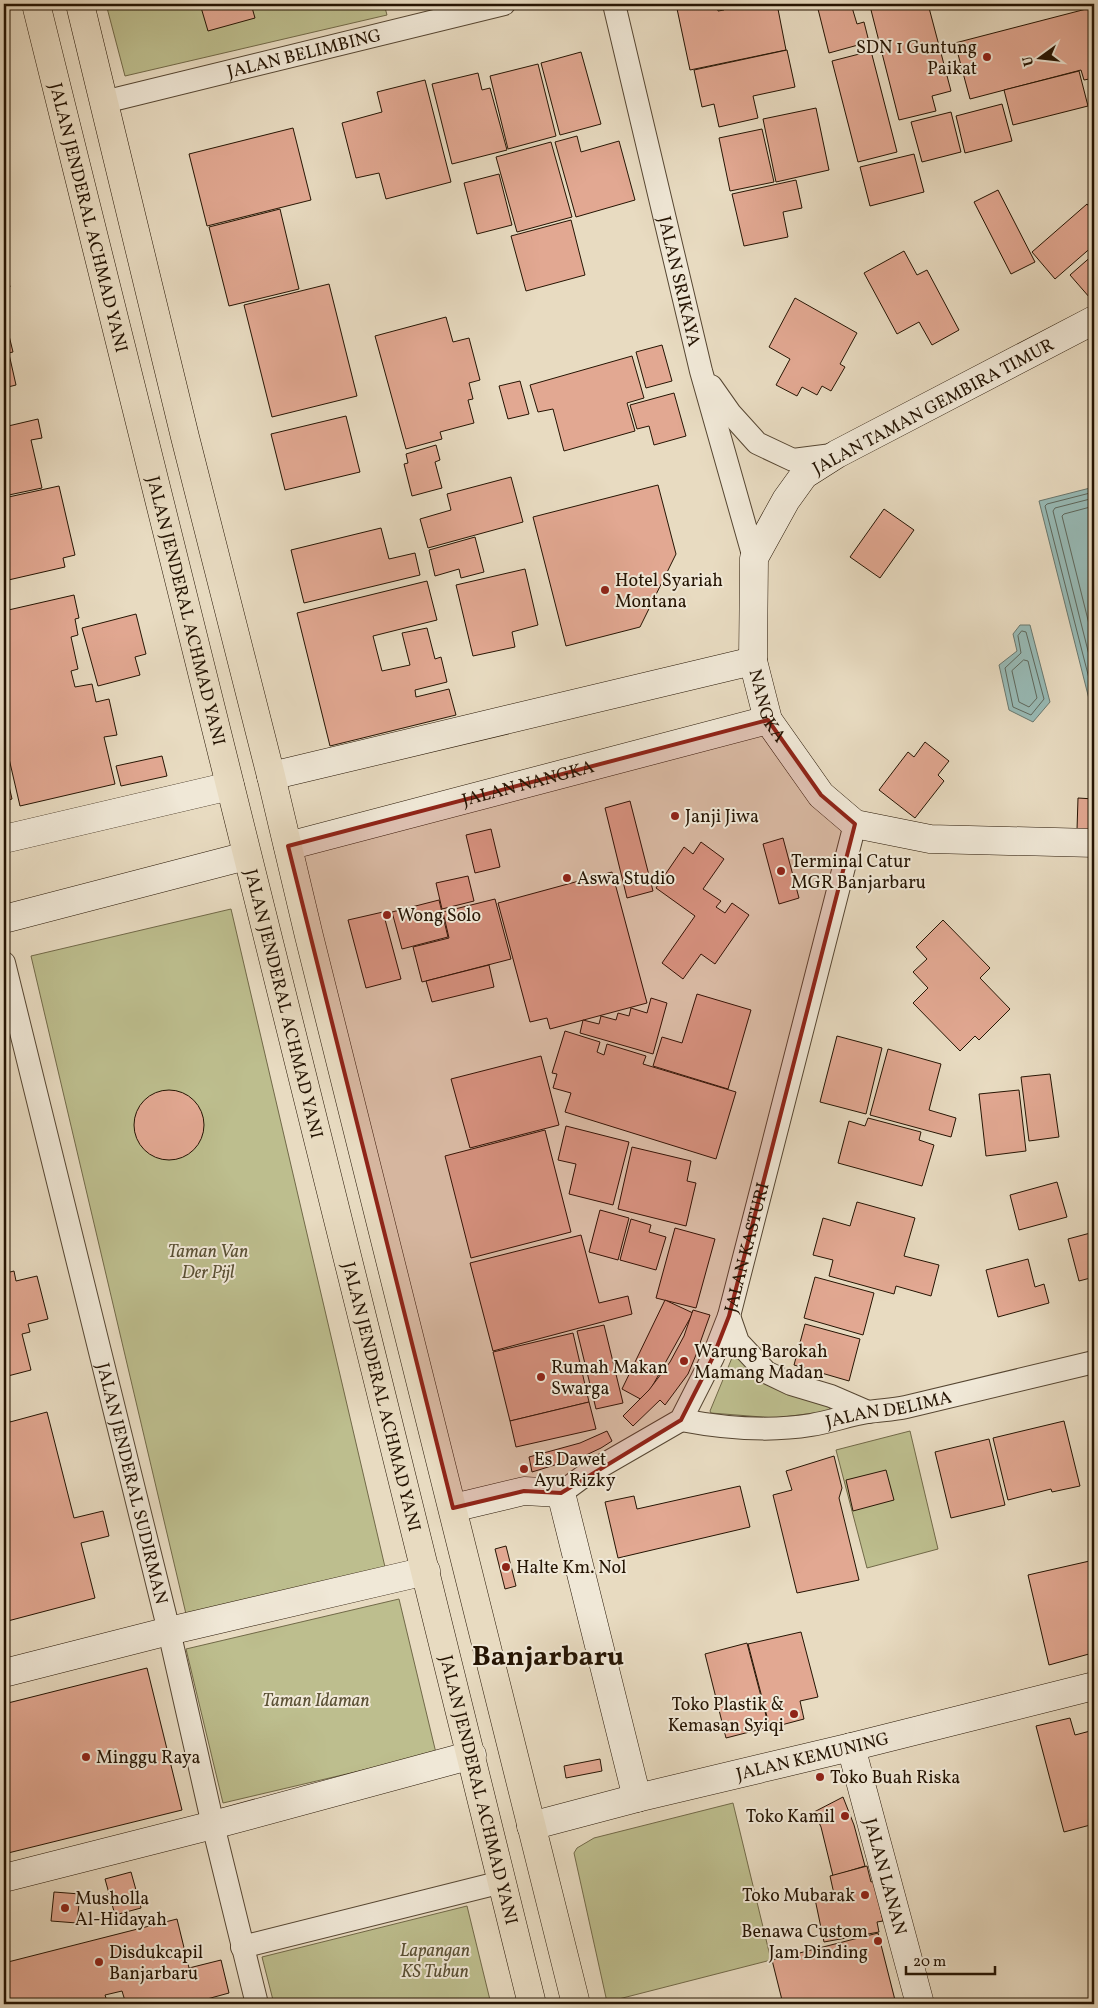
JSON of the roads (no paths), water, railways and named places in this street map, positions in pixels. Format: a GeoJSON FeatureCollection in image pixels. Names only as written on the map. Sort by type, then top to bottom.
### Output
{"type":"FeatureCollection","features":[{"type":"Feature","properties":{"kind":"highway","name":"JALAN JENDERAL ACHMAD YANI"},"geometry":{"type":"LineString","coordinates":[[36,4],[246,856],[472,1755],[532,2004]]}},
{"type":"Feature","properties":{"kind":"highway"},"geometry":{"type":"LineString","coordinates":[[80,4],[185,437],[576,2004]]}},
{"type":"Feature","properties":{"kind":"street","name":"JALAN BELIMBING"},"geometry":{"type":"LineString","coordinates":[[104,102],[504,4]]}},
{"type":"Feature","properties":{"kind":"street","name":"JALAN SRIKAYA"},"geometry":{"type":"LineString","coordinates":[[614,4],[701,371],[754,558]]}},
{"type":"Feature","properties":{"kind":"street","name":"JALAN TAMAN GEMBIRA TIMUR"},"geometry":{"type":"LineString","coordinates":[[754,558],[786,500],[804,475],[837,454],[1094,320]]}},
{"type":"Feature","properties":{"kind":"street"},"geometry":{"type":"LineString","coordinates":[[701,371],[730,414],[757,443],[793,460],[837,454]]}},
{"type":"Feature","properties":{"kind":"street","name":"NANGKA"},"geometry":{"type":"LineString","coordinates":[[754,558],[753,661],[768,720],[821,795],[855,824]]}},
{"type":"Feature","properties":{"kind":"street"},"geometry":{"type":"LineString","coordinates":[[271,776],[753,661]]}},
{"type":"Feature","properties":{"kind":"street","name":"JALAN NANGKA"},"geometry":{"type":"LineString","coordinates":[[288,846],[768,720]]}},
{"type":"Feature","properties":{"kind":"street"},"geometry":{"type":"LineString","coordinates":[[4,839],[230,786]]}},
{"type":"Feature","properties":{"kind":"street"},"geometry":{"type":"LineString","coordinates":[[855,824],[930,839],[1094,843]]}},
{"type":"Feature","properties":{"kind":"street","name":"JALAN KASTURI"},"geometry":{"type":"LineString","coordinates":[[681,1420],[713,1357],[729,1316],[855,824]]}},
{"type":"Feature","properties":{"kind":"street"},"geometry":{"type":"LineString","coordinates":[[4,919],[246,856]]}},
{"type":"Feature","properties":{"kind":"street","name":"JALAN JENDERAL SUDIRMAN"},"geometry":{"type":"LineString","coordinates":[[4,963],[169,1631],[213,1825],[257,2004]]}},
{"type":"Feature","properties":{"kind":"street"},"geometry":{"type":"LineString","coordinates":[[729,1316],[738,1342],[766,1372],[791,1384],[831,1396],[868,1412]]}},
{"type":"Feature","properties":{"kind":"street","name":"JALAN DELIMA"},"geometry":{"type":"LineString","coordinates":[[681,1420],[706,1424],[785,1428],[830,1422],[868,1412],[885,1412],[906,1408],[1094,1362]]}},
{"type":"Feature","properties":{"kind":"street"},"geometry":{"type":"LineString","coordinates":[[453,1508],[524,1491],[561,1493],[584,1476],[681,1420]]}},
{"type":"Feature","properties":{"kind":"street"},"geometry":{"type":"LineString","coordinates":[[561,1493],[637,1798]]}},
{"type":"Feature","properties":{"kind":"street"},"geometry":{"type":"LineString","coordinates":[[4,1673],[169,1631],[426,1571]]}},
{"type":"Feature","properties":{"kind":"street","name":"JALAN KEMUNING"},"geometry":{"type":"LineString","coordinates":[[531,1826],[637,1798],[1094,1686]]}},
{"type":"Feature","properties":{"kind":"street","name":"JALAN LANAN"},"geometry":{"type":"LineString","coordinates":[[851,1747],[920,2004]]}},
{"type":"Feature","properties":{"kind":"street"},"geometry":{"type":"LineString","coordinates":[[4,1878],[213,1825],[472,1755]]}},
{"type":"Feature","properties":{"kind":"street"},"geometry":{"type":"LineString","coordinates":[[242,1947],[502,1882]]}},
{"type":"Feature","properties":{"kind":"water"},"geometry":{"type":"Polygon","coordinates":[[[1094,487],[1094,702],[1090,703],[1039,501],[1094,487]]]}},
{"type":"Feature","properties":{"kind":"water"},"geometry":{"type":"Polygon","coordinates":[[[1020,625],[1030,625],[1050,702],[1033,722],[1009,710],[999,665],[1017,651],[1013,634],[1020,625]]]}},
{"type":"Feature","properties":{"kind":"place","name":"SDN 1 Guntung Paikat"},"geometry":{"type":"Point","coordinates":[987,57]}},
{"type":"Feature","properties":{"kind":"place","name":"Hotel Syariah Montana"},"geometry":{"type":"Point","coordinates":[605,590]}},
{"type":"Feature","properties":{"kind":"place","name":"Janji Jiwa"},"geometry":{"type":"Point","coordinates":[675,816]}},
{"type":"Feature","properties":{"kind":"place","name":"Terminal Catur MGR Banjarbaru"},"geometry":{"type":"Point","coordinates":[781,871]}},
{"type":"Feature","properties":{"kind":"place","name":"Aswa Studio"},"geometry":{"type":"Point","coordinates":[567,878]}},
{"type":"Feature","properties":{"kind":"place","name":"Wong Solo"},"geometry":{"type":"Point","coordinates":[387,915]}},
{"type":"Feature","properties":{"kind":"place","name":"Warung Barokah Mamang Madan"},"geometry":{"type":"Point","coordinates":[684,1361]}},
{"type":"Feature","properties":{"kind":"place","name":"Rumah Makan Swarga"},"geometry":{"type":"Point","coordinates":[541,1377]}},
{"type":"Feature","properties":{"kind":"place","name":"Es Dawet Ayu Rizky"},"geometry":{"type":"Point","coordinates":[524,1469]}},
{"type":"Feature","properties":{"kind":"place","name":"Halte Km. Nol"},"geometry":{"type":"Point","coordinates":[506,1567]}},
{"type":"Feature","properties":{"kind":"place","name":"Toko Plastik & Kemasan Syiqi"},"geometry":{"type":"Point","coordinates":[794,1714]}},
{"type":"Feature","properties":{"kind":"place","name":"Minggu Raya"},"geometry":{"type":"Point","coordinates":[86,1757]}},
{"type":"Feature","properties":{"kind":"place","name":"Toko Buah Riska"},"geometry":{"type":"Point","coordinates":[820,1777]}},
{"type":"Feature","properties":{"kind":"place","name":"Toko Kamil"},"geometry":{"type":"Point","coordinates":[845,1816]}},
{"type":"Feature","properties":{"kind":"place","name":"Toko Mubarak"},"geometry":{"type":"Point","coordinates":[865,1895]}},
{"type":"Feature","properties":{"kind":"place","name":"Musholla Al-Hidayah"},"geometry":{"type":"Point","coordinates":[65,1908]}},
{"type":"Feature","properties":{"kind":"place","name":"Benawa Custom Jam Dinding"},"geometry":{"type":"Point","coordinates":[878,1941]}},
{"type":"Feature","properties":{"kind":"place","name":"Disdukcapil Banjarbaru"},"geometry":{"type":"Point","coordinates":[99,1962]}},
{"type":"Feature","properties":{"kind":"district","name":"Banjarbaru"},"geometry":{"type":"Point","coordinates":[548,1655]}},
{"type":"Feature","properties":{"kind":"park label","name":"Taman Van Der Pijl"},"geometry":{"type":"Point","coordinates":[208,1261]}},
{"type":"Feature","properties":{"kind":"park label","name":"Taman Idaman"},"geometry":{"type":"Point","coordinates":[316,1700]}},
{"type":"Feature","properties":{"kind":"park label","name":"Lapangan KS Tubun"},"geometry":{"type":"Point","coordinates":[435,1960]}}]}
